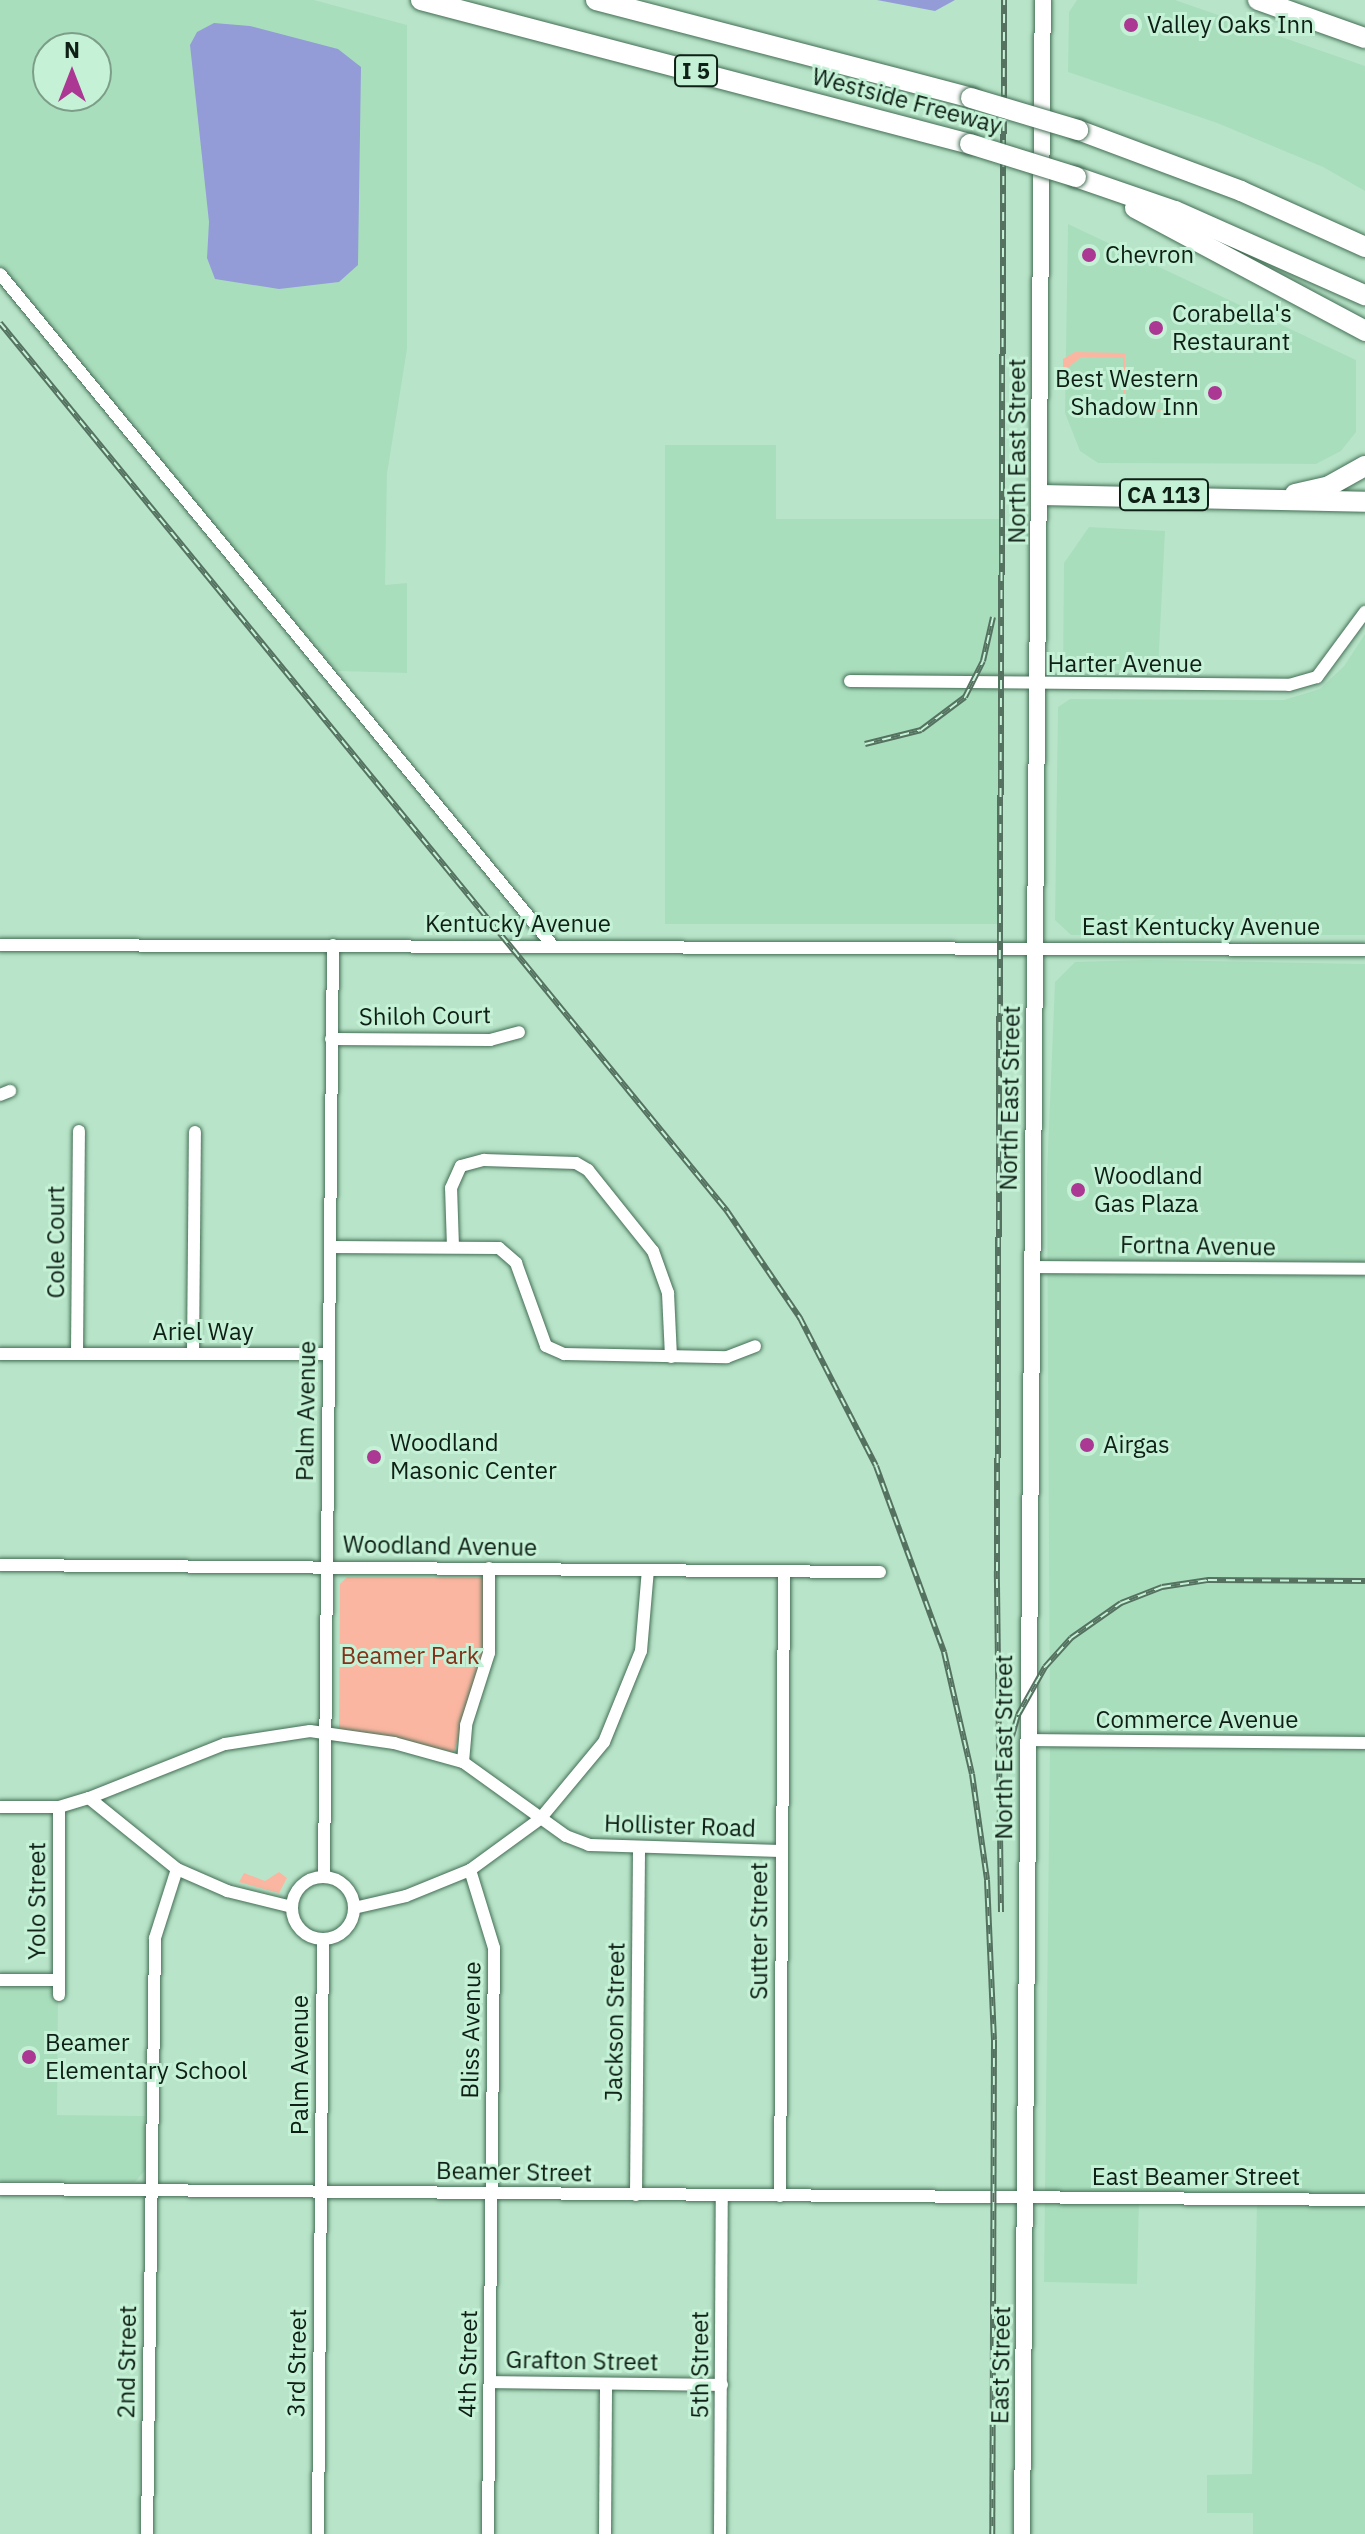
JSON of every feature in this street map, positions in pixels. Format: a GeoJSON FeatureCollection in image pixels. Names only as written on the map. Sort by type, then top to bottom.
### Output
{"type":"FeatureCollection","features":[{"type":"Feature","properties":{"kind":"highway","name":"Westside Freeway"},"geometry":{"type":"LineString","coordinates":[[421,0],[970,144],[1197,220],[1365,295]]}},
{"type":"Feature","properties":{"kind":"highway","name":"Westside Freeway"},"geometry":{"type":"LineString","coordinates":[[596,0],[971,98],[1078,130],[1241,191],[1365,247]]}},
{"type":"Feature","properties":{"kind":"highway"},"geometry":{"type":"LineString","coordinates":[[1258,0],[1365,38]]}},
{"type":"Feature","properties":{"kind":"highway"},"geometry":{"type":"LineString","coordinates":[[1287,0],[1365,27]]}},
{"type":"Feature","properties":{"kind":"highway"},"geometry":{"type":"LineString","coordinates":[[1085,180],[1365,331]]}},
{"type":"Feature","properties":{"kind":"highway"},"geometry":{"type":"LineString","coordinates":[[1241,191],[1323,214],[1365,232]]}},
{"type":"Feature","properties":{"kind":"highway"},"geometry":{"type":"LineString","coordinates":[[1287,496],[1329,486],[1365,466]]}},
{"type":"Feature","properties":{"kind":"highway","name":"CA 113"},"geometry":{"type":"LineString","coordinates":[[1041,495],[1287,496],[1365,502]]}},
{"type":"Feature","properties":{"kind":"main road","name":"North East Street"},"geometry":{"type":"LineString","coordinates":[[1027,2198],[1031,1267],[1041,495],[1043,0]]}},
{"type":"Feature","properties":{"kind":"main road","name":"East Street"},"geometry":{"type":"LineString","coordinates":[[1022,2534],[1027,2198]]}},
{"type":"Feature","properties":{"kind":"street"},"geometry":{"type":"LineString","coordinates":[[0,274],[553,946]]}},
{"type":"Feature","properties":{"kind":"street","name":"Harter Avenue"},"geometry":{"type":"LineString","coordinates":[[850,681],[1289,685],[1317,677],[1365,612]]}},
{"type":"Feature","properties":{"kind":"street","name":"Kentucky Avenue"},"geometry":{"type":"LineString","coordinates":[[0,945],[1036,948]]}},
{"type":"Feature","properties":{"kind":"street","name":"Palm Avenue"},"geometry":{"type":"LineString","coordinates":[[324,1877],[333,945]]}},
{"type":"Feature","properties":{"kind":"street","name":"East Kentucky Avenue"},"geometry":{"type":"LineString","coordinates":[[1036,948],[1365,950]]}},
{"type":"Feature","properties":{"kind":"street","name":"Shiloh Court"},"geometry":{"type":"LineString","coordinates":[[331,1039],[490,1040],[519,1032]]}},
{"type":"Feature","properties":{"kind":"street","name":"Cole Court"},"geometry":{"type":"LineString","coordinates":[[77,1354],[79,1131]]}},
{"type":"Feature","properties":{"kind":"street"},"geometry":{"type":"LineString","coordinates":[[193,1354],[195,1132]]}},
{"type":"Feature","properties":{"kind":"street"},"geometry":{"type":"LineString","coordinates":[[453,1247],[451,1188],[461,1166],[484,1160],[576,1163],[588,1170],[653,1251],[668,1293],[671,1357]]}},
{"type":"Feature","properties":{"kind":"street"},"geometry":{"type":"LineString","coordinates":[[330,1247],[499,1248],[509,1254],[534,1304],[541,1336],[552,1351],[727,1357],[755,1346]]}},
{"type":"Feature","properties":{"kind":"street","name":"Fortna Avenue"},"geometry":{"type":"LineString","coordinates":[[1031,1267],[1365,1269]]}},
{"type":"Feature","properties":{"kind":"street","name":"Ariel Way"},"geometry":{"type":"LineString","coordinates":[[0,1354],[329,1354]]}},
{"type":"Feature","properties":{"kind":"street","name":"Woodland Avenue"},"geometry":{"type":"LineString","coordinates":[[0,1565],[880,1572]]}},
{"type":"Feature","properties":{"kind":"street"},"geometry":{"type":"LineString","coordinates":[[463,1762],[466,1725],[488,1661],[489,1568]]}},
{"type":"Feature","properties":{"kind":"street"},"geometry":{"type":"LineString","coordinates":[[354,1908],[406,1896],[470,1870],[540,1819],[604,1742],[641,1651],[648,1570]]}},
{"type":"Feature","properties":{"kind":"street","name":"Sutter Street"},"geometry":{"type":"LineString","coordinates":[[780,2196],[784,1571]]}},
{"type":"Feature","properties":{"kind":"street","name":"Hollister Road"},"geometry":{"type":"LineString","coordinates":[[0,1807],[59,1807],[225,1744],[289,1732],[326,1733],[394,1743],[463,1762],[540,1819],[589,1845],[639,1850],[782,1851]]}},
{"type":"Feature","properties":{"kind":"street","name":"Commerce Avenue"},"geometry":{"type":"LineString","coordinates":[[1029,1740],[1365,1743]]}},
{"type":"Feature","properties":{"kind":"street"},"geometry":{"type":"LineString","coordinates":[[89,1798],[177,1869],[227,1891],[292,1907]]}},
{"type":"Feature","properties":{"kind":"street","name":"Yolo Street"},"geometry":{"type":"LineString","coordinates":[[59,1807],[59,1995]]}},
{"type":"Feature","properties":{"kind":"street","name":"Jackson Street"},"geometry":{"type":"LineString","coordinates":[[636,2195],[639,1850]]}},
{"type":"Feature","properties":{"kind":"street","name":"2nd Street"},"geometry":{"type":"LineString","coordinates":[[147,2534],[155,1938],[177,1869]]}},
{"type":"Feature","properties":{"kind":"street","name":"Bliss Avenue"},"geometry":{"type":"LineString","coordinates":[[470,1870],[494,1948],[491,2194]]}},
{"type":"Feature","properties":{"kind":"street"},"geometry":{"type":"LineString","coordinates":[[324,1877],[346,1886],[354,1908],[345,1930],[323,1939],[301,1929],[292,1907],[302,1886],[324,1877]]}},
{"type":"Feature","properties":{"kind":"street","name":"Palm Avenue"},"geometry":{"type":"LineString","coordinates":[[321,2192],[323,1939]]}},
{"type":"Feature","properties":{"kind":"street"},"geometry":{"type":"LineString","coordinates":[[0,1980],[59,1980]]}},
{"type":"Feature","properties":{"kind":"street","name":"Beamer Street"},"geometry":{"type":"LineString","coordinates":[[0,2189],[1027,2198]]}},
{"type":"Feature","properties":{"kind":"street","name":"3rd Street"},"geometry":{"type":"LineString","coordinates":[[318,2534],[321,2192]]}},
{"type":"Feature","properties":{"kind":"street","name":"4th Street"},"geometry":{"type":"LineString","coordinates":[[488,2534],[491,2194]]}},
{"type":"Feature","properties":{"kind":"street","name":"5th Street"},"geometry":{"type":"LineString","coordinates":[[720,2534],[722,2195]]}},
{"type":"Feature","properties":{"kind":"street","name":"East Beamer Street"},"geometry":{"type":"LineString","coordinates":[[1027,2198],[1365,2200]]}},
{"type":"Feature","properties":{"kind":"street","name":"Grafton Street"},"geometry":{"type":"LineString","coordinates":[[490,2382],[722,2385]]}},
{"type":"Feature","properties":{"kind":"street"},"geometry":{"type":"LineString","coordinates":[[605,2534],[606,2384]]}},
{"type":"Feature","properties":{"kind":"shaded area"},"geometry":{"type":"Polygon","coordinates":[[[0,0],[314,0],[407,25],[407,349],[387,474],[385,585],[407,583],[407,673],[337,671],[0,279],[0,0]]]}},
{"type":"Feature","properties":{"kind":"shaded area"},"geometry":{"type":"Polygon","coordinates":[[[1077,0],[1175,0],[1365,66],[1365,191],[1323,167],[1217,123],[1068,72],[1069,12],[1077,0]]]}},
{"type":"Feature","properties":{"kind":"shaded area"},"geometry":{"type":"Polygon","coordinates":[[[1068,224],[1356,360],[1356,432],[1341,451],[1316,464],[1098,463],[1080,451],[1065,413],[1068,224]]]}},
{"type":"Feature","properties":{"kind":"shaded area"},"geometry":{"type":"Polygon","coordinates":[[[665,445],[776,445],[776,519],[1000,519],[1000,924],[665,924],[665,445]]]}},
{"type":"Feature","properties":{"kind":"shaded area"},"geometry":{"type":"Polygon","coordinates":[[[1089,527],[1165,531],[1158,671],[1063,669],[1064,563],[1089,527]]]}},
{"type":"Feature","properties":{"kind":"shaded area"},"geometry":{"type":"Polygon","coordinates":[[[1365,634],[1365,935],[1071,935],[1055,920],[1058,707],[1070,699],[1284,700],[1320,689],[1344,666],[1365,634]]]}},
{"type":"Feature","properties":{"kind":"shaded area"},"geometry":{"type":"Polygon","coordinates":[[[1150,960],[1365,964],[1365,2534],[1253,2534],[1253,2513],[1207,2513],[1207,2475],[1252,2474],[1257,2199],[1139,2199],[1137,2284],[1044,2282],[1050,1739],[1047,1173],[1055,982],[1075,962],[1150,960]]]}},
{"type":"Feature","properties":{"kind":"shaded area","name":"Beamer Elementary School"},"geometry":{"type":"Polygon","coordinates":[[[0,1987],[49,1988],[58,1998],[57,2115],[145,2116],[146,2169],[135,2182],[0,2181],[0,1987]]]}},
{"type":"Feature","properties":{"kind":"green space"},"geometry":{"type":"Polygon","coordinates":[[[1075,352],[1125,353],[1125,408],[1191,412],[1123,410],[1123,358],[1081,357],[1063,372],[1063,359],[1075,352]]]}},
{"type":"Feature","properties":{"kind":"green space","name":"Beamer Park"},"geometry":{"type":"Polygon","coordinates":[[[347,1577],[484,1578],[483,1657],[454,1752],[339,1730],[340,1584],[347,1577]]]}},
{"type":"Feature","properties":{"kind":"green space"},"geometry":{"type":"Polygon","coordinates":[[[279,1872],[287,1878],[279,1893],[239,1882],[244,1873],[265,1881],[279,1872]]]}},
{"type":"Feature","properties":{"kind":"water"},"geometry":{"type":"Polygon","coordinates":[[[877,0],[955,0],[935,11],[877,0]]]}},
{"type":"Feature","properties":{"kind":"water"},"geometry":{"type":"Polygon","coordinates":[[[214,23],[250,26],[338,49],[361,67],[358,265],[339,282],[279,289],[215,279],[207,258],[209,222],[190,45],[197,32],[214,23]]]}},
{"type":"Feature","properties":{"kind":"railway"},"geometry":{"type":"LineString","coordinates":[[1001,1912],[997,1571],[1004,0]]}},
{"type":"Feature","properties":{"kind":"railway"},"geometry":{"type":"LineString","coordinates":[[0,323],[727,1211],[800,1318],[876,1466],[944,1652],[972,1774],[987,1880],[994,2040],[992,2534]]}},
{"type":"Feature","properties":{"kind":"railway"},"geometry":{"type":"LineString","coordinates":[[865,744],[921,730],[965,697],[983,661],[993,617]]}},
{"type":"Feature","properties":{"kind":"railway"},"geometry":{"type":"LineString","coordinates":[[1005,1760],[1018,1715],[1045,1667],[1071,1638],[1121,1603],[1162,1587],[1208,1580],[1365,1581]]}},
{"type":"Feature","properties":{"kind":"place","name":"Valley Oaks Inn"},"geometry":{"type":"Point","coordinates":[1131,25]}},
{"type":"Feature","properties":{"kind":"place","name":"Chevron"},"geometry":{"type":"Point","coordinates":[1089,255]}},
{"type":"Feature","properties":{"kind":"place","name":"Corabella's Restaurant"},"geometry":{"type":"Point","coordinates":[1156,328]}},
{"type":"Feature","properties":{"kind":"place","name":"Best Western Shadow Inn"},"geometry":{"type":"Point","coordinates":[1215,393]}},
{"type":"Feature","properties":{"kind":"place","name":"Woodland Gas Plaza"},"geometry":{"type":"Point","coordinates":[1078,1190]}},
{"type":"Feature","properties":{"kind":"place","name":"Airgas"},"geometry":{"type":"Point","coordinates":[1087,1445]}},
{"type":"Feature","properties":{"kind":"place","name":"Woodland Masonic Center"},"geometry":{"type":"Point","coordinates":[374,1457]}},
{"type":"Feature","properties":{"kind":"place","name":"Beamer Elementary School"},"geometry":{"type":"Point","coordinates":[29,2057]}}]}
